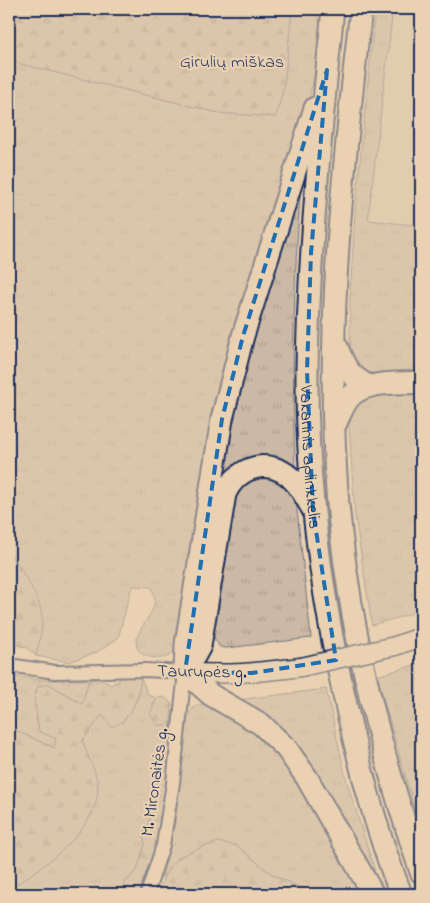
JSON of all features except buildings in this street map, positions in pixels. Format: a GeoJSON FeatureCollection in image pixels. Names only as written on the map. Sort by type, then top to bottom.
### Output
{"type":"FeatureCollection","features":[{"type":"Feature","properties":{"kind":"highway","name":"Vakarinis aplinkkelis"},"geometry":{"type":"LineString","coordinates":[[333,9],[311,253],[307,371],[313,511],[333,645],[357,758],[378,830],[401,894]]}},
{"type":"Feature","properties":{"kind":"highway","name":"Vakarinis aplinkkelis"},"geometry":{"type":"LineString","coordinates":[[361,9],[350,102],[333,337],[334,426],[338,492],[351,602],[383,750],[419,862]]}},
{"type":"Feature","properties":{"kind":"highway"},"geometry":{"type":"LineString","coordinates":[[184,672],[186,644],[222,419],[243,336],[327,70]]}},
{"type":"Feature","properties":{"kind":"highway"},"geometry":{"type":"LineString","coordinates":[[333,337],[346,369],[355,379],[369,386]]}},
{"type":"Feature","properties":{"kind":"highway"},"geometry":{"type":"LineString","coordinates":[[334,426],[350,396],[369,386],[421,382]]}},
{"type":"Feature","properties":{"kind":"highway"},"geometry":{"type":"LineString","coordinates":[[184,672],[200,646],[225,494],[235,478],[248,469],[258,467],[276,469],[296,482],[313,511]]}},
{"type":"Feature","properties":{"kind":"highway"},"geometry":{"type":"LineString","coordinates":[[184,672],[212,695],[261,724],[286,748],[307,778],[373,894]]}},
{"type":"Feature","properties":{"kind":"main road","name":"Taurupės g."},"geometry":{"type":"LineString","coordinates":[[184,672],[211,675],[301,667],[395,646],[421,638]]}},
{"type":"Feature","properties":{"kind":"street","name":"Taurupės g."},"geometry":{"type":"LineString","coordinates":[[9,665],[55,672],[145,670],[184,672]]}},
{"type":"Feature","properties":{"kind":"street","name":"M. Mironaitės g."},"geometry":{"type":"LineString","coordinates":[[147,894],[163,845],[173,783],[184,672]]}},
{"type":"Feature","properties":{"kind":"highlighted area"},"geometry":{"type":"Polygon","coordinates":[[[327,70],[311,253],[307,371],[313,511],[336,660],[252,673],[185,672],[222,419],[243,336],[327,70]]]}},
{"type":"Feature","properties":{"kind":"shaded area"},"geometry":{"type":"Polygon","coordinates":[[[393,9],[421,9],[421,226],[368,220],[393,9]]]}},
{"type":"Feature","properties":{"kind":"green space","name":"Girulių miškas"},"geometry":{"type":"Polygon","coordinates":[[[9,9],[292,9],[284,86],[276,117],[219,113],[9,61],[9,9]]]}},
{"type":"Feature","properties":{"kind":"green space"},"geometry":{"type":"Polygon","coordinates":[[[292,9],[323,9],[314,77],[178,647],[169,656],[159,658],[145,655],[138,649],[137,637],[152,611],[155,598],[151,587],[132,586],[118,638],[97,652],[69,662],[36,656],[42,625],[31,587],[9,552],[9,61],[219,113],[275,117],[284,86],[292,9]]]}},
{"type":"Feature","properties":{"kind":"green space"},"geometry":{"type":"Polygon","coordinates":[[[375,9],[393,9],[368,220],[421,226],[421,373],[364,373],[358,369],[350,354],[350,298],[355,213],[375,9]]]}},
{"type":"Feature","properties":{"kind":"green space"},"geometry":{"type":"Polygon","coordinates":[[[301,185],[294,328],[295,472],[287,467],[220,487],[229,426],[249,343],[301,185]]]}},
{"type":"Feature","properties":{"kind":"green space"},"geometry":{"type":"Polygon","coordinates":[[[421,389],[421,611],[372,625],[355,516],[348,411],[360,396],[421,389]]]}},
{"type":"Feature","properties":{"kind":"green space"},"geometry":{"type":"Polygon","coordinates":[[[263,475],[288,484],[296,501],[311,638],[227,648],[220,647],[211,633],[233,493],[238,486],[263,475]]]}},
{"type":"Feature","properties":{"kind":"green space"},"geometry":{"type":"Polygon","coordinates":[[[9,552],[31,587],[40,606],[42,626],[36,656],[26,647],[9,644],[9,552]]]}},
{"type":"Feature","properties":{"kind":"green space"},"geometry":{"type":"Polygon","coordinates":[[[421,663],[421,832],[377,676],[421,663]]]}},
{"type":"Feature","properties":{"kind":"green space"},"geometry":{"type":"Polygon","coordinates":[[[9,675],[41,680],[89,680],[82,704],[49,684],[36,717],[39,731],[56,739],[54,748],[17,731],[9,731],[9,675]]]}},
{"type":"Feature","properties":{"kind":"green space"},"geometry":{"type":"Polygon","coordinates":[[[134,676],[141,678],[136,700],[130,713],[125,719],[112,727],[102,715],[82,741],[98,783],[95,804],[88,819],[66,847],[37,871],[9,889],[9,731],[17,731],[54,748],[56,739],[39,731],[34,698],[38,686],[49,684],[82,704],[89,680],[103,680],[111,685],[123,677],[134,676]]]}},
{"type":"Feature","properties":{"kind":"green space"},"geometry":{"type":"Polygon","coordinates":[[[141,678],[148,695],[157,698],[153,704],[166,725],[171,721],[168,788],[161,786],[156,798],[158,801],[143,835],[145,844],[137,870],[125,883],[121,894],[9,894],[9,889],[54,854],[93,813],[82,741],[102,715],[122,723],[138,698],[141,678]]]}},
{"type":"Feature","properties":{"kind":"green space"},"geometry":{"type":"Polygon","coordinates":[[[326,689],[347,783],[375,871],[237,700],[326,689]]]}},
{"type":"Feature","properties":{"kind":"green space"},"geometry":{"type":"Polygon","coordinates":[[[164,697],[172,704],[171,721],[166,725],[157,725],[150,714],[157,698],[164,697]]]}},
{"type":"Feature","properties":{"kind":"green space"},"geometry":{"type":"Polygon","coordinates":[[[203,704],[244,720],[280,749],[365,894],[314,894],[273,875],[237,846],[180,856],[162,878],[175,823],[188,715],[196,705],[203,704]]]}},
{"type":"Feature","properties":{"kind":"green space"},"geometry":{"type":"Polygon","coordinates":[[[157,782],[168,788],[154,859],[142,894],[121,894],[125,883],[137,870],[145,844],[143,835],[158,801],[150,796],[151,784],[157,782]]]}},
{"type":"Feature","properties":{"kind":"green space"},"geometry":{"type":"Polygon","coordinates":[[[217,842],[237,846],[273,875],[314,894],[158,894],[162,881],[172,864],[186,854],[217,842]]]}}]}
